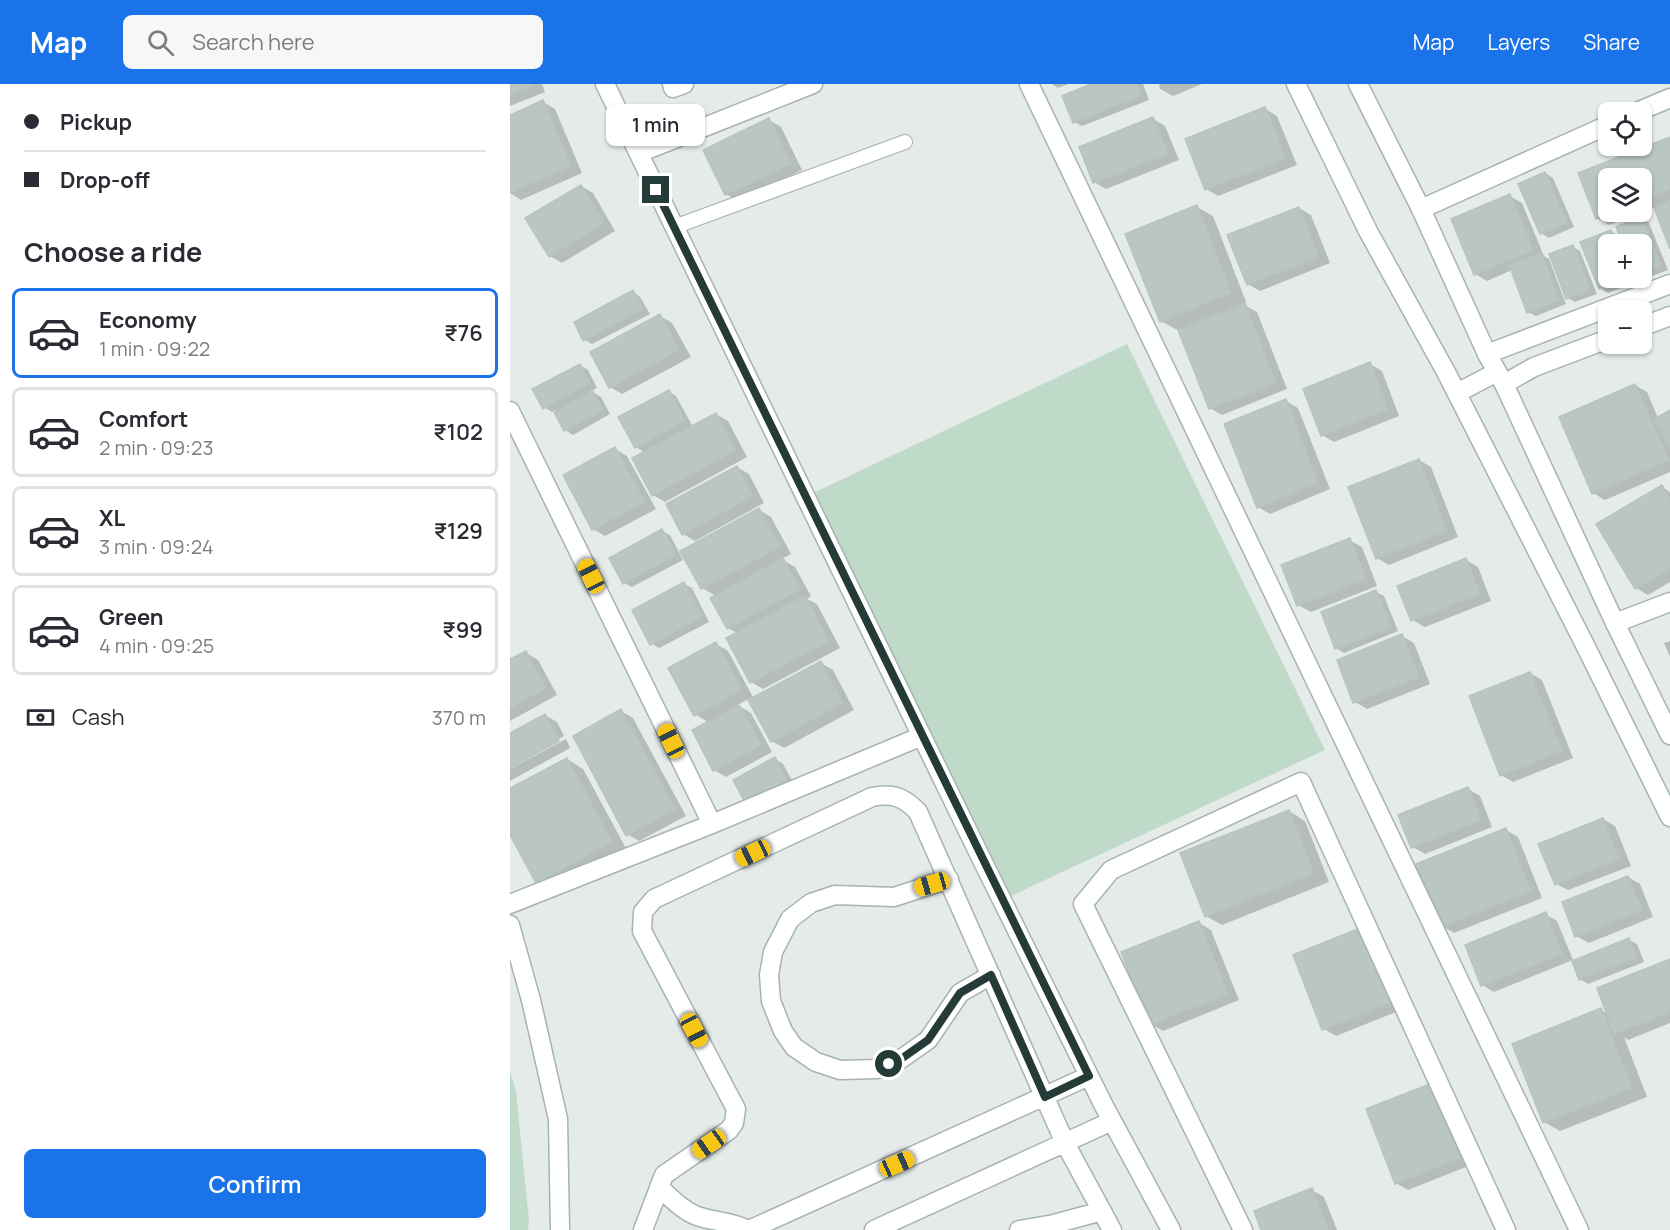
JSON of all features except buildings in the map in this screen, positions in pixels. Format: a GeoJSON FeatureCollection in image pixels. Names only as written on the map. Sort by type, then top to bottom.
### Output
{"type":"FeatureCollection","features":[{"type":"Feature","properties":{"kind":"street"},"geometry":{"type":"LineString","coordinates":[[605,84],[1089,1076],[1171,1230]]}},
{"type":"Feature","properties":{"kind":"street"},"geometry":{"type":"LineString","coordinates":[[672,84],[673,88],[684,84]]}},
{"type":"Feature","properties":{"kind":"street"},"geometry":{"type":"LineString","coordinates":[[639,153],[813,84]]}},
{"type":"Feature","properties":{"kind":"street"},"geometry":{"type":"LineString","coordinates":[[1029,84],[1579,1230]]}},
{"type":"Feature","properties":{"kind":"street"},"geometry":{"type":"LineString","coordinates":[[1296,84],[1368,231],[1457,393],[1670,817]]}},
{"type":"Feature","properties":{"kind":"street"},"geometry":{"type":"LineString","coordinates":[[1358,84],[1420,209],[1487,354],[1501,378],[1670,735]]}},
{"type":"Feature","properties":{"kind":"street"},"geometry":{"type":"LineString","coordinates":[[1652,106],[1670,98]]}},
{"type":"Feature","properties":{"kind":"street"},"geometry":{"type":"LineString","coordinates":[[1420,209],[1598,129]]}},
{"type":"Feature","properties":{"kind":"street"},"geometry":{"type":"LineString","coordinates":[[1487,354],[1670,284]]}},
{"type":"Feature","properties":{"kind":"street"},"geometry":{"type":"LineString","coordinates":[[1652,323],[1670,316]]}},
{"type":"Feature","properties":{"kind":"street"},"geometry":{"type":"LineString","coordinates":[[1457,393],[1534,368],[1598,343]]}},
{"type":"Feature","properties":{"kind":"street"},"geometry":{"type":"LineString","coordinates":[[510,411],[712,824]]}},
{"type":"Feature","properties":{"kind":"street"},"geometry":{"type":"LineString","coordinates":[[1615,623],[1670,602]]}},
{"type":"Feature","properties":{"kind":"street"},"geometry":{"type":"LineString","coordinates":[[510,904],[712,824],[922,736]]}},
{"type":"Feature","properties":{"kind":"street"},"geometry":{"type":"LineString","coordinates":[[1243,1230],[1083,904],[1111,870],[1301,782],[1506,1230]]}},
{"type":"Feature","properties":{"kind":"street"},"geometry":{"type":"LineString","coordinates":[[643,1230],[663,1175],[729,1130],[736,1116],[736,1109],[642,931],[643,912],[654,899],[872,797],[887,794],[909,803],[918,812],[1065,1143],[1112,1230]]}},
{"type":"Feature","properties":{"kind":"street"},"geometry":{"type":"LineString","coordinates":[[949,879],[894,897],[835,895],[812,903],[790,919],[773,952],[769,975],[771,1001],[783,1031],[794,1047],[816,1062],[840,1070],[877,1069],[901,1059],[928,1040],[960,993],[991,975]]}},
{"type":"Feature","properties":{"kind":"street"},"geometry":{"type":"LineString","coordinates":[[510,925],[531,1000],[558,1119],[560,1230]]}},
{"type":"Feature","properties":{"kind":"street"},"geometry":{"type":"LineString","coordinates":[[659,1187],[679,1206],[696,1216],[728,1222],[749,1230],[1089,1076]]}},
{"type":"Feature","properties":{"kind":"street"},"geometry":{"type":"LineString","coordinates":[[874,1230],[1112,1121]]}},
{"type":"Feature","properties":{"kind":"street"},"geometry":{"type":"LineString","coordinates":[[1019,1230],[1054,1224],[1102,1211]]}},
{"type":"Feature","properties":{"kind":"lane"},"geometry":{"type":"LineString","coordinates":[[674,227],[905,142]]}},
{"type":"Feature","properties":{"kind":"green space"},"geometry":{"type":"Polygon","coordinates":[[[1127,344],[1325,750],[1002,900],[807,496],[1127,344]]]}},
{"type":"Feature","properties":{"kind":"green space"},"geometry":{"type":"Polygon","coordinates":[[[510,1071],[516,1091],[529,1220],[528,1230],[510,1230],[510,1071]]]}},
{"type":"Feature","properties":{"kind":"route"},"geometry":{"type":"LineString","coordinates":[[656,190],[1089,1076],[1045,1097],[991,975],[960,993],[928,1040],[901,1059],[889,1064]]}}]}
